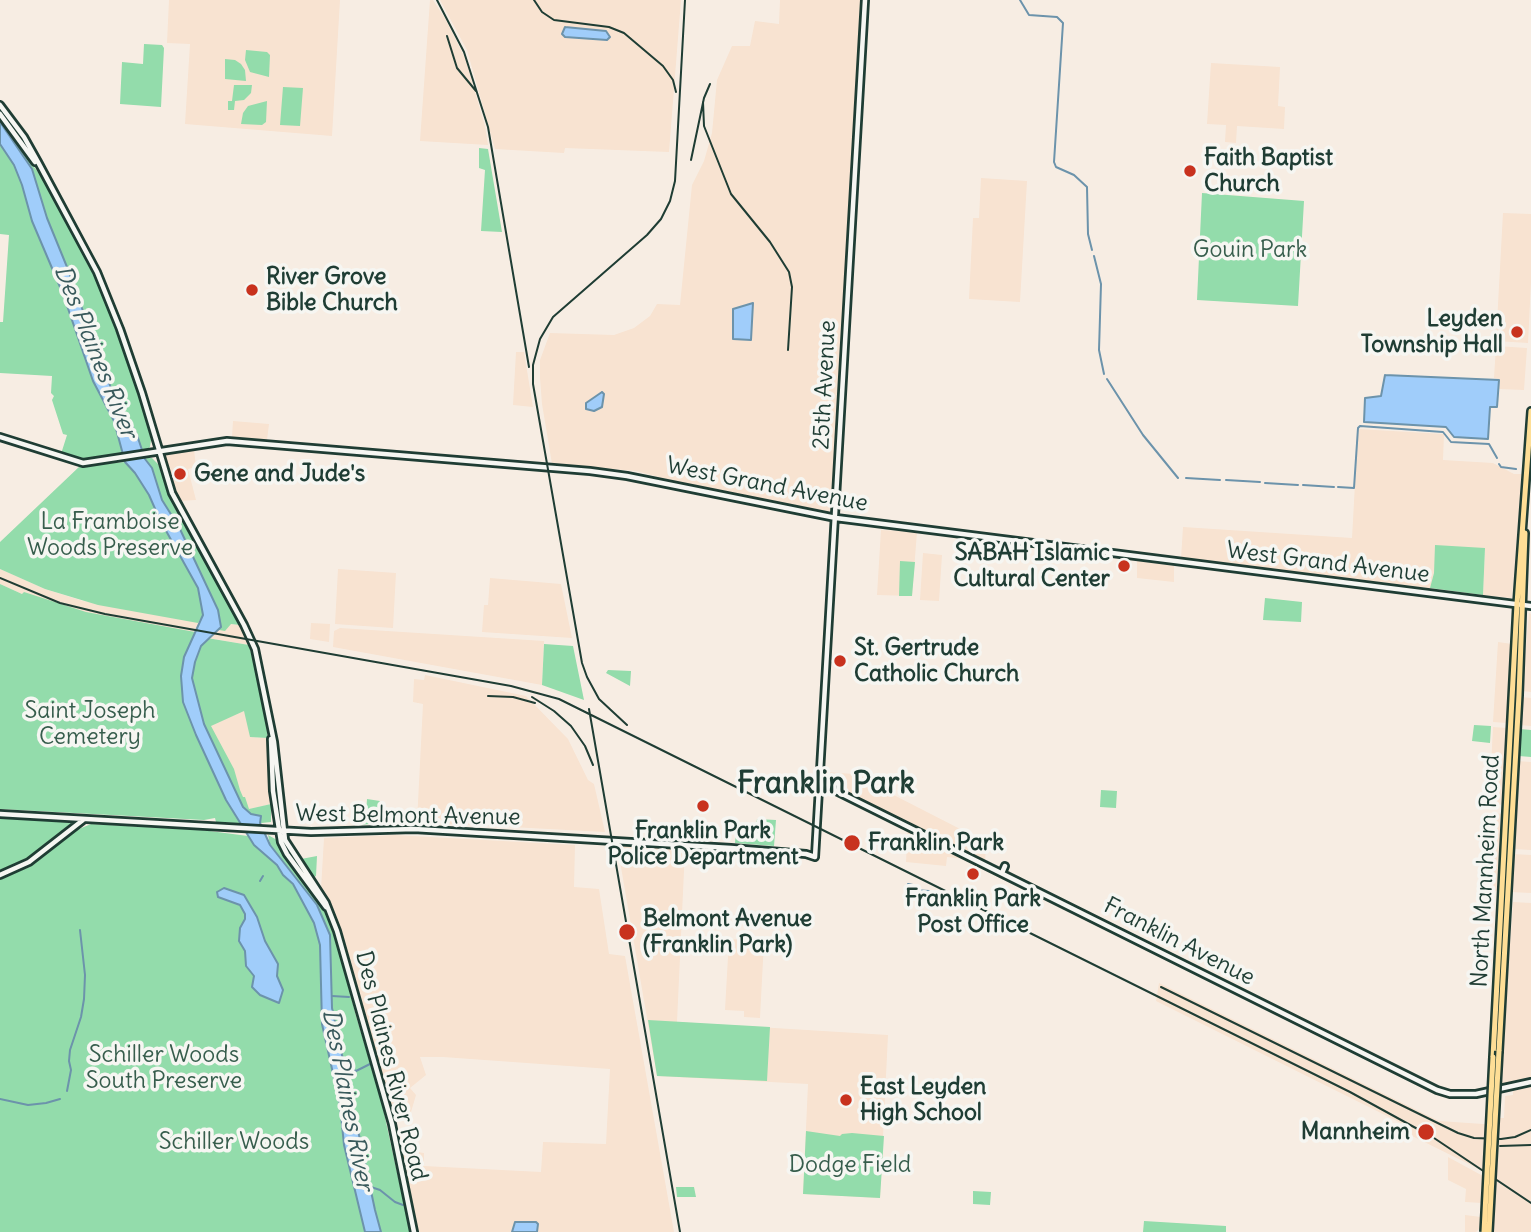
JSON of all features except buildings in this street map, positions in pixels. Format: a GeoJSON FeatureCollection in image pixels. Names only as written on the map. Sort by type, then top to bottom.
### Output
{"type":"FeatureCollection","features":[{"type":"Feature","properties":{"kind":"main road","name":"25th Avenue"},"geometry":{"type":"LineString","coordinates":[[815,857],[865,0]]}},
{"type":"Feature","properties":{"kind":"main road","name":"Des Plaines River Road"},"geometry":{"type":"LineString","coordinates":[[1,108],[66,211],[97,272],[120,329],[179,509],[251,638],[271,737],[281,830],[287,854],[328,911],[341,945],[391,1124],[414,1232]]}},
{"type":"Feature","properties":{"kind":"main road","name":"North Mannheim Road"},"geometry":{"type":"LineString","coordinates":[[1486,1232],[1499,1051],[1531,411]]}},
{"type":"Feature","properties":{"kind":"main road","name":"West Grand Avenue"},"geometry":{"type":"LineString","coordinates":[[0,437],[78,463],[94,463],[228,441],[590,471],[628,476],[836,518],[1531,606]]}},
{"type":"Feature","properties":{"kind":"main road","name":"North Mannheim Road"},"geometry":{"type":"LineString","coordinates":[[1486,1232],[1493,1057],[1520,604]]}},
{"type":"Feature","properties":{"kind":"main road","name":"Franklin Avenue"},"geometry":{"type":"LineString","coordinates":[[820,783],[1437,1090],[1450,1094],[1476,1094],[1531,1082]]}},
{"type":"Feature","properties":{"kind":"main road","name":"West Belmont Avenue"},"geometry":{"type":"LineString","coordinates":[[0,814],[281,830],[422,830],[731,848],[815,857]]}},
{"type":"Feature","properties":{"kind":"main road"},"geometry":{"type":"LineString","coordinates":[[0,875],[21,866],[85,819]]}},
{"type":"Feature","properties":{"kind":"main road"},"geometry":{"type":"LineString","coordinates":[[1002,873],[1005,866]]}},
{"type":"Feature","properties":{"kind":"shaded area"},"geometry":{"type":"Polygon","coordinates":[[[169,0],[340,0],[332,136],[185,124],[190,44],[167,43],[169,0]]]}},
{"type":"Feature","properties":{"kind":"shaded area"},"geometry":{"type":"Polygon","coordinates":[[[430,0],[433,0],[446,20],[465,58],[488,145],[420,141],[430,0]]]}},
{"type":"Feature","properties":{"kind":"shaded area"},"geometry":{"type":"Polygon","coordinates":[[[440,0],[681,0],[669,152],[565,148],[564,153],[495,149],[467,50],[440,0]]]}},
{"type":"Feature","properties":{"kind":"shaded area"},"geometry":{"type":"Polygon","coordinates":[[[780,0],[861,0],[831,511],[784,504],[636,471],[552,464],[540,378],[540,360],[550,333],[614,335],[634,328],[650,316],[657,304],[680,305],[692,185],[704,161],[712,133],[717,80],[732,46],[750,46],[755,21],[779,24],[780,0]]]}},
{"type":"Feature","properties":{"kind":"shaded area"},"geometry":{"type":"Polygon","coordinates":[[[1211,63],[1280,67],[1278,106],[1285,107],[1284,129],[1237,126],[1236,143],[1225,142],[1226,125],[1207,124],[1211,63]]]}},
{"type":"Feature","properties":{"kind":"shaded area"},"geometry":{"type":"Polygon","coordinates":[[[981,178],[1027,181],[1020,302],[969,299],[973,218],[979,218],[981,178]]]}},
{"type":"Feature","properties":{"kind":"shaded area"},"geometry":{"type":"Polygon","coordinates":[[[1503,213],[1531,214],[1528,343],[1496,341],[1503,213]]]}},
{"type":"Feature","properties":{"kind":"shaded area"},"geometry":{"type":"Polygon","coordinates":[[[1496,346],[1527,348],[1524,390],[1499,389],[1499,379],[1494,378],[1496,346]]]}},
{"type":"Feature","properties":{"kind":"shaded area"},"geometry":{"type":"Polygon","coordinates":[[[516,352],[524,352],[533,407],[513,405],[516,352]]]}},
{"type":"Feature","properties":{"kind":"shaded area"},"geometry":{"type":"Polygon","coordinates":[[[233,421],[269,424],[267,440],[232,437],[233,421]]]}},
{"type":"Feature","properties":{"kind":"shaded area"},"geometry":{"type":"Polygon","coordinates":[[[1358,429],[1444,434],[1443,460],[1493,463],[1514,474],[1522,474],[1512,598],[1483,595],[1485,548],[1434,573],[1430,588],[1181,559],[1183,527],[1352,538],[1358,429]]]}},
{"type":"Feature","properties":{"kind":"shaded area"},"geometry":{"type":"Polygon","coordinates":[[[194,449],[196,467],[188,469],[196,500],[179,501],[165,457],[194,449]]]}},
{"type":"Feature","properties":{"kind":"shaded area"},"geometry":{"type":"Polygon","coordinates":[[[881,530],[917,532],[912,596],[877,595],[881,530]]]}},
{"type":"Feature","properties":{"kind":"shaded area"},"geometry":{"type":"Polygon","coordinates":[[[923,553],[942,555],[939,601],[920,600],[923,553]]]}},
{"type":"Feature","properties":{"kind":"shaded area"},"geometry":{"type":"Polygon","coordinates":[[[1137,561],[1174,566],[1174,582],[1137,578],[1137,561]]]}},
{"type":"Feature","properties":{"kind":"shaded area"},"geometry":{"type":"Polygon","coordinates":[[[0,569],[45,589],[83,601],[200,620],[194,635],[99,619],[0,584],[0,569]]]}},
{"type":"Feature","properties":{"kind":"shaded area"},"geometry":{"type":"Polygon","coordinates":[[[338,569],[396,573],[393,628],[335,624],[338,569]]]}},
{"type":"Feature","properties":{"kind":"shaded area"},"geometry":{"type":"Polygon","coordinates":[[[490,578],[561,584],[572,638],[482,632],[490,578]]]}},
{"type":"Feature","properties":{"kind":"shaded area"},"geometry":{"type":"Polygon","coordinates":[[[1529,613],[1531,614],[1531,692],[1522,691],[1529,613]]]}},
{"type":"Feature","properties":{"kind":"shaded area"},"geometry":{"type":"Polygon","coordinates":[[[220,623],[240,625],[249,645],[208,638],[220,623]]]}},
{"type":"Feature","properties":{"kind":"shaded area"},"geometry":{"type":"Polygon","coordinates":[[[311,623],[330,624],[329,642],[310,639],[311,623]]]}},
{"type":"Feature","properties":{"kind":"shaded area"},"geometry":{"type":"Polygon","coordinates":[[[340,628],[544,641],[542,685],[333,647],[334,631],[340,628]]]}},
{"type":"Feature","properties":{"kind":"shaded area"},"geometry":{"type":"Polygon","coordinates":[[[1498,642],[1512,644],[1507,723],[1493,722],[1498,642]]]}},
{"type":"Feature","properties":{"kind":"shaded area"},"geometry":{"type":"Polygon","coordinates":[[[425,675],[526,696],[568,739],[588,780],[594,784],[605,832],[417,822],[423,704],[413,702],[414,679],[424,680],[425,675]]]}},
{"type":"Feature","properties":{"kind":"shaded area"},"geometry":{"type":"Polygon","coordinates":[[[1521,697],[1531,698],[1531,726],[1519,725],[1521,697]]]}},
{"type":"Feature","properties":{"kind":"shaded area"},"geometry":{"type":"Polygon","coordinates":[[[245,710],[250,737],[268,738],[271,804],[246,810],[206,728],[245,710]]]}},
{"type":"Feature","properties":{"kind":"shaded area"},"geometry":{"type":"Polygon","coordinates":[[[1493,727],[1507,728],[1503,803],[1500,805],[1489,805],[1493,727]]]}},
{"type":"Feature","properties":{"kind":"shaded area"},"geometry":{"type":"Polygon","coordinates":[[[1517,761],[1531,762],[1531,850],[1514,849],[1517,761]]]}},
{"type":"Feature","properties":{"kind":"shaded area"},"geometry":{"type":"Polygon","coordinates":[[[825,772],[883,776],[882,789],[966,832],[966,838],[986,848],[985,861],[947,857],[946,866],[906,862],[908,822],[825,781],[825,772]]]}},
{"type":"Feature","properties":{"kind":"shaded area"},"geometry":{"type":"Polygon","coordinates":[[[1486,812],[1503,814],[1497,891],[1483,890],[1488,821],[1486,812]]]}},
{"type":"Feature","properties":{"kind":"shaded area"},"geometry":{"type":"Polygon","coordinates":[[[395,835],[575,845],[574,887],[599,889],[609,954],[625,956],[674,1232],[417,1232],[402,1164],[399,1130],[418,1128],[417,1152],[424,1153],[424,1166],[541,1172],[543,1142],[606,1144],[610,1069],[420,1057],[426,1075],[410,1088],[416,1095],[411,1112],[391,1112],[340,930],[321,889],[324,838],[395,835]]]}},
{"type":"Feature","properties":{"kind":"shaded area","name":"East Leyden High School"},"geometry":{"type":"Polygon","coordinates":[[[617,844],[685,849],[677,1022],[888,1035],[880,1198],[803,1194],[808,1084],[657,1076],[617,844]]]}},
{"type":"Feature","properties":{"kind":"shaded area"},"geometry":{"type":"Polygon","coordinates":[[[1512,854],[1531,855],[1531,893],[1510,892],[1512,854]]]}},
{"type":"Feature","properties":{"kind":"shaded area"},"geometry":{"type":"Polygon","coordinates":[[[1513,902],[1531,903],[1531,1078],[1500,1084],[1513,902]]]}},
{"type":"Feature","properties":{"kind":"shaded area"},"geometry":{"type":"Polygon","coordinates":[[[729,939],[764,941],[760,1018],[744,1017],[744,1011],[725,1010],[729,939]]]}},
{"type":"Feature","properties":{"kind":"shaded area"},"geometry":{"type":"Polygon","coordinates":[[[1159,983],[1439,1121],[1498,1125],[1499,1118],[1504,1118],[1505,1096],[1513,1095],[1513,1091],[1531,1087],[1531,1232],[1493,1232],[1496,1182],[1481,1170],[1404,1132],[1405,1125],[1156,1001],[1159,983]]]}},
{"type":"Feature","properties":{"kind":"shaded area"},"geometry":{"type":"Polygon","coordinates":[[[1448,1157],[1483,1176],[1482,1203],[1465,1202],[1466,1189],[1448,1180],[1448,1157]]]}},
{"type":"Feature","properties":{"kind":"shaded area"},"geometry":{"type":"Polygon","coordinates":[[[1465,1215],[1481,1217],[1480,1228],[1476,1232],[1465,1232],[1465,1215]]]}},
{"type":"Feature","properties":{"kind":"green space"},"geometry":{"type":"Polygon","coordinates":[[[144,44],[162,45],[164,48],[161,107],[120,104],[122,62],[143,64],[144,44]]]}},
{"type":"Feature","properties":{"kind":"green space"},"geometry":{"type":"Polygon","coordinates":[[[246,50],[267,52],[270,55],[269,77],[250,72],[245,60],[246,50]]]}},
{"type":"Feature","properties":{"kind":"green space"},"geometry":{"type":"Polygon","coordinates":[[[225,59],[241,64],[245,70],[246,81],[225,79],[225,59]]]}},
{"type":"Feature","properties":{"kind":"green space"},"geometry":{"type":"Polygon","coordinates":[[[234,85],[252,85],[251,93],[244,100],[235,101],[234,110],[228,110],[228,101],[232,101],[234,85]]]}},
{"type":"Feature","properties":{"kind":"green space"},"geometry":{"type":"Polygon","coordinates":[[[283,87],[303,88],[300,126],[280,125],[283,87]]]}},
{"type":"Feature","properties":{"kind":"green space"},"geometry":{"type":"Polygon","coordinates":[[[267,101],[266,122],[262,125],[241,124],[243,113],[248,106],[267,101]]]}},
{"type":"Feature","properties":{"kind":"green space"},"geometry":{"type":"Polygon","coordinates":[[[0,118],[44,181],[96,279],[137,385],[151,440],[150,447],[146,450],[85,461],[61,454],[67,435],[63,434],[52,400],[52,376],[0,373],[0,322],[3,322],[9,235],[0,234],[0,118]]]}},
{"type":"Feature","properties":{"kind":"green space"},"geometry":{"type":"Polygon","coordinates":[[[479,148],[488,149],[502,232],[481,231],[485,170],[479,168],[479,148]]]}},
{"type":"Feature","properties":{"kind":"green space","name":"Gouin Park"},"geometry":{"type":"Polygon","coordinates":[[[1202,193],[1304,201],[1298,306],[1197,300],[1202,193]]]}},
{"type":"Feature","properties":{"kind":"green space","name":"La Framboise Woods Preserve"},"geometry":{"type":"Polygon","coordinates":[[[152,458],[158,464],[173,505],[240,625],[231,624],[225,631],[219,630],[221,626],[200,620],[198,623],[98,605],[45,589],[0,569],[0,542],[80,466],[152,458]]]}},
{"type":"Feature","properties":{"kind":"green space"},"geometry":{"type":"Polygon","coordinates":[[[1435,545],[1485,548],[1483,595],[1430,588],[1434,573],[1435,545]]]}},
{"type":"Feature","properties":{"kind":"green space"},"geometry":{"type":"Polygon","coordinates":[[[900,561],[915,562],[912,596],[899,596],[900,561]]]}},
{"type":"Feature","properties":{"kind":"green space","name":"Saint Joseph Cemetery"},"geometry":{"type":"Polygon","coordinates":[[[0,584],[22,594],[24,592],[86,612],[249,645],[263,701],[268,738],[250,737],[244,711],[211,726],[234,769],[249,809],[271,804],[271,822],[252,824],[216,822],[215,818],[204,820],[0,809],[0,584]],[[206,728],[198,739],[233,812],[243,807],[206,728]]]}},
{"type":"Feature","properties":{"kind":"green space"},"geometry":{"type":"Polygon","coordinates":[[[1265,598],[1302,602],[1301,622],[1263,620],[1265,598]]]}},
{"type":"Feature","properties":{"kind":"green space"},"geometry":{"type":"Polygon","coordinates":[[[544,644],[573,646],[584,700],[542,685],[544,644]]]}},
{"type":"Feature","properties":{"kind":"green space"},"geometry":{"type":"Polygon","coordinates":[[[608,670],[631,671],[630,686],[606,673],[608,670]]]}},
{"type":"Feature","properties":{"kind":"green space"},"geometry":{"type":"Polygon","coordinates":[[[1474,725],[1491,726],[1490,743],[1472,741],[1474,725]]]}},
{"type":"Feature","properties":{"kind":"green space"},"geometry":{"type":"Polygon","coordinates":[[[1520,729],[1531,730],[1531,757],[1519,756],[1520,729]]]}},
{"type":"Feature","properties":{"kind":"green space"},"geometry":{"type":"Polygon","coordinates":[[[1101,790],[1117,791],[1116,808],[1100,807],[1101,790]]]}},
{"type":"Feature","properties":{"kind":"green space"},"geometry":{"type":"Polygon","coordinates":[[[367,799],[380,801],[379,823],[360,825],[361,814],[366,814],[367,799]]]}},
{"type":"Feature","properties":{"kind":"green space"},"geometry":{"type":"Polygon","coordinates":[[[0,817],[72,823],[30,856],[0,872],[0,817]]]}},
{"type":"Feature","properties":{"kind":"green space"},"geometry":{"type":"Polygon","coordinates":[[[757,819],[776,820],[774,846],[735,843],[736,831],[743,826],[756,827],[757,819]]]}},
{"type":"Feature","properties":{"kind":"green space","name":"Schiller Woods South Preserve"},"geometry":{"type":"Polygon","coordinates":[[[91,824],[202,830],[248,836],[298,890],[314,923],[320,945],[322,1024],[340,1105],[344,1145],[365,1232],[0,1232],[0,879],[27,868],[79,829],[91,824]]]}},
{"type":"Feature","properties":{"kind":"green space","name":"Schiller Woods"},"geometry":{"type":"Polygon","coordinates":[[[268,835],[277,840],[325,912],[335,935],[381,1099],[410,1232],[381,1232],[332,1008],[330,935],[295,876],[270,845],[268,835]]]}},
{"type":"Feature","properties":{"kind":"green space"},"geometry":{"type":"Polygon","coordinates":[[[317,856],[316,876],[314,877],[301,859],[317,856]]]}},
{"type":"Feature","properties":{"kind":"green space"},"geometry":{"type":"Polygon","coordinates":[[[648,1020],[770,1027],[767,1081],[657,1076],[648,1020]]]}},
{"type":"Feature","properties":{"kind":"green space","name":"Dodge Field"},"geometry":{"type":"Polygon","coordinates":[[[806,1131],[840,1136],[852,1133],[884,1136],[880,1198],[803,1194],[806,1131]]]}},
{"type":"Feature","properties":{"kind":"green space"},"geometry":{"type":"Polygon","coordinates":[[[676,1187],[694,1187],[696,1197],[677,1197],[676,1187]]]}},
{"type":"Feature","properties":{"kind":"green space"},"geometry":{"type":"Polygon","coordinates":[[[973,1191],[991,1192],[990,1205],[973,1204],[973,1191]]]}},
{"type":"Feature","properties":{"kind":"green space"},"geometry":{"type":"Polygon","coordinates":[[[1144,1221],[1226,1226],[1226,1232],[1143,1232],[1144,1221]]]}},
{"type":"Feature","properties":{"kind":"water"},"geometry":{"type":"Polygon","coordinates":[[[565,27],[606,31],[610,37],[607,40],[565,37],[562,34],[565,27]]]}},
{"type":"Feature","properties":{"kind":"water","name":"Des Plaines River"},"geometry":{"type":"Polygon","coordinates":[[[0,122],[32,169],[47,218],[112,391],[137,435],[145,459],[152,468],[162,500],[179,527],[218,610],[221,627],[201,646],[192,678],[204,724],[243,807],[251,814],[261,816],[260,823],[270,845],[317,905],[330,935],[332,1008],[381,1232],[365,1232],[344,1145],[340,1105],[322,1024],[320,945],[314,923],[293,884],[277,865],[254,845],[226,800],[183,702],[181,676],[184,657],[203,615],[198,588],[149,495],[125,462],[114,421],[93,381],[63,294],[32,221],[22,185],[14,165],[0,144],[0,122]]]}},
{"type":"Feature","properties":{"kind":"water"},"geometry":{"type":"Polygon","coordinates":[[[753,303],[751,340],[733,339],[733,309],[753,303]]]}},
{"type":"Feature","properties":{"kind":"water"},"geometry":{"type":"Polygon","coordinates":[[[1385,375],[1499,380],[1497,407],[1490,407],[1488,439],[1454,437],[1446,427],[1364,422],[1365,398],[1381,396],[1385,375]]]}},
{"type":"Feature","properties":{"kind":"water"},"geometry":{"type":"Polygon","coordinates":[[[602,392],[602,407],[594,411],[586,409],[586,403],[602,392]]]}},
{"type":"Feature","properties":{"kind":"water"},"geometry":{"type":"Polygon","coordinates":[[[908,884],[913,885],[913,890],[929,891],[929,894],[939,894],[940,897],[933,899],[930,896],[907,895],[908,884]]]}},
{"type":"Feature","properties":{"kind":"water"},"geometry":{"type":"Polygon","coordinates":[[[224,888],[244,895],[257,917],[265,941],[278,964],[277,976],[283,990],[279,1003],[260,995],[252,987],[254,976],[246,966],[245,951],[239,941],[245,914],[240,905],[218,897],[217,892],[224,888]]]}},
{"type":"Feature","properties":{"kind":"water"},"geometry":{"type":"Polygon","coordinates":[[[515,1222],[536,1222],[537,1232],[512,1232],[515,1222]]]}},
{"type":"Feature","properties":{"kind":"waterway"},"geometry":{"type":"LineString","coordinates":[[1020,0],[1029,15],[1057,17],[1063,23],[1054,162],[1056,167],[1074,175],[1087,187],[1088,234],[1092,250]]}},
{"type":"Feature","properties":{"kind":"waterway"},"geometry":{"type":"LineString","coordinates":[[1094,256],[1101,284],[1099,350],[1104,374]]}},
{"type":"Feature","properties":{"kind":"waterway"},"geometry":{"type":"LineString","coordinates":[[1107,379],[1143,435],[1178,478]]}},
{"type":"Feature","properties":{"kind":"waterway"},"geometry":{"type":"LineString","coordinates":[[1338,487],[1354,488],[1360,426],[1443,432],[1451,442],[1489,444],[1497,458]]}},
{"type":"Feature","properties":{"kind":"waterway"},"geometry":{"type":"LineString","coordinates":[[1499,464],[1501,467],[1516,469]]}},
{"type":"Feature","properties":{"kind":"waterway"},"geometry":{"type":"LineString","coordinates":[[1186,478],[1220,480]]}},
{"type":"Feature","properties":{"kind":"waterway"},"geometry":{"type":"LineString","coordinates":[[1226,480],[1260,482]]}},
{"type":"Feature","properties":{"kind":"waterway"},"geometry":{"type":"LineString","coordinates":[[1265,483],[1298,485]]}},
{"type":"Feature","properties":{"kind":"waterway"},"geometry":{"type":"LineString","coordinates":[[1303,485],[1334,487]]}},
{"type":"Feature","properties":{"kind":"waterway"},"geometry":{"type":"LineString","coordinates":[[260,881],[263,876]]}},
{"type":"Feature","properties":{"kind":"waterway"},"geometry":{"type":"LineString","coordinates":[[67,1091],[71,1070],[70,1050],[84,999],[85,975],[80,930]]}},
{"type":"Feature","properties":{"kind":"waterway","name":"Des Plaines River"},"geometry":{"type":"LineString","coordinates":[[332,996],[349,997]]}},
{"type":"Feature","properties":{"kind":"waterway","name":"Des Plaines River"},"geometry":{"type":"LineString","coordinates":[[346,1072],[351,1069],[356,1071],[370,1064]]}},
{"type":"Feature","properties":{"kind":"waterway"},"geometry":{"type":"LineString","coordinates":[[0,1099],[28,1105],[60,1099]]}},
{"type":"Feature","properties":{"kind":"waterway","name":"Des Plaines River"},"geometry":{"type":"LineString","coordinates":[[368,1186],[380,1190],[403,1205]]}},
{"type":"Feature","properties":{"kind":"railway"},"geometry":{"type":"LineString","coordinates":[[437,0],[464,52],[488,127],[529,367]]}},
{"type":"Feature","properties":{"kind":"railway"},"geometry":{"type":"LineString","coordinates":[[534,0],[542,12],[554,20],[609,27],[624,33],[663,66],[673,80],[676,92]]}},
{"type":"Feature","properties":{"kind":"railway"},"geometry":{"type":"LineString","coordinates":[[627,725],[599,699],[582,663],[533,384],[533,365],[540,339],[553,317],[647,235],[661,219],[670,201],[675,181],[685,0]]}},
{"type":"Feature","properties":{"kind":"railway"},"geometry":{"type":"LineString","coordinates":[[447,36],[457,68],[476,91]]}},
{"type":"Feature","properties":{"kind":"railway"},"geometry":{"type":"LineString","coordinates":[[691,160],[704,98],[710,84]]}},
{"type":"Feature","properties":{"kind":"railway"},"geometry":{"type":"LineString","coordinates":[[703,102],[704,126],[731,194],[770,242],[789,272],[792,287],[788,350]]}},
{"type":"Feature","properties":{"kind":"railway"},"geometry":{"type":"LineString","coordinates":[[0,578],[60,603],[105,614],[511,686],[559,699],[1350,1092],[1434,1138],[1531,1203]]}},
{"type":"Feature","properties":{"kind":"railway"},"geometry":{"type":"LineString","coordinates":[[488,696],[513,697],[535,703]]}},
{"type":"Feature","properties":{"kind":"railway"},"geometry":{"type":"LineString","coordinates":[[532,697],[571,726],[585,746],[593,765]]}},
{"type":"Feature","properties":{"kind":"railway"},"geometry":{"type":"LineString","coordinates":[[589,709],[680,1232]]}},
{"type":"Feature","properties":{"kind":"railway"},"geometry":{"type":"LineString","coordinates":[[1161,987],[1458,1133],[1474,1138],[1501,1139],[1515,1137],[1531,1130]]}},
{"type":"Feature","properties":{"kind":"railway"},"geometry":{"type":"LineString","coordinates":[[1500,1146],[1531,1145]]}},
{"type":"Feature","properties":{"kind":"place","name":"Faith Baptist Church"},"geometry":{"type":"Point","coordinates":[1190,171]}},
{"type":"Feature","properties":{"kind":"place","name":"River Grove Bible Church"},"geometry":{"type":"Point","coordinates":[252,290]}},
{"type":"Feature","properties":{"kind":"place","name":"Leyden Township Hall"},"geometry":{"type":"Point","coordinates":[1517,332]}},
{"type":"Feature","properties":{"kind":"place","name":"Gene and Jude's"},"geometry":{"type":"Point","coordinates":[180,474]}},
{"type":"Feature","properties":{"kind":"place","name":"SABAH Islamic Cultural Center"},"geometry":{"type":"Point","coordinates":[1124,566]}},
{"type":"Feature","properties":{"kind":"place","name":"St. Gertrude Catholic Church"},"geometry":{"type":"Point","coordinates":[840,661]}},
{"type":"Feature","properties":{"kind":"place","name":"Franklin Park Police Department"},"geometry":{"type":"Point","coordinates":[703,806]}},
{"type":"Feature","properties":{"kind":"place","name":"Franklin Park"},"geometry":{"type":"Point","coordinates":[852,843]}},
{"type":"Feature","properties":{"kind":"place","name":"Franklin Park Post Office"},"geometry":{"type":"Point","coordinates":[973,874]}},
{"type":"Feature","properties":{"kind":"place","name":"Belmont Avenue (Franklin Park)"},"geometry":{"type":"Point","coordinates":[627,932]}},
{"type":"Feature","properties":{"kind":"place","name":"East Leyden High School"},"geometry":{"type":"Point","coordinates":[846,1100]}},
{"type":"Feature","properties":{"kind":"place","name":"Mannheim"},"geometry":{"type":"Point","coordinates":[1426,1132]}},
{"type":"Feature","properties":{"kind":"district","name":"Franklin Park"},"geometry":{"type":"Point","coordinates":[826,784]}}]}
